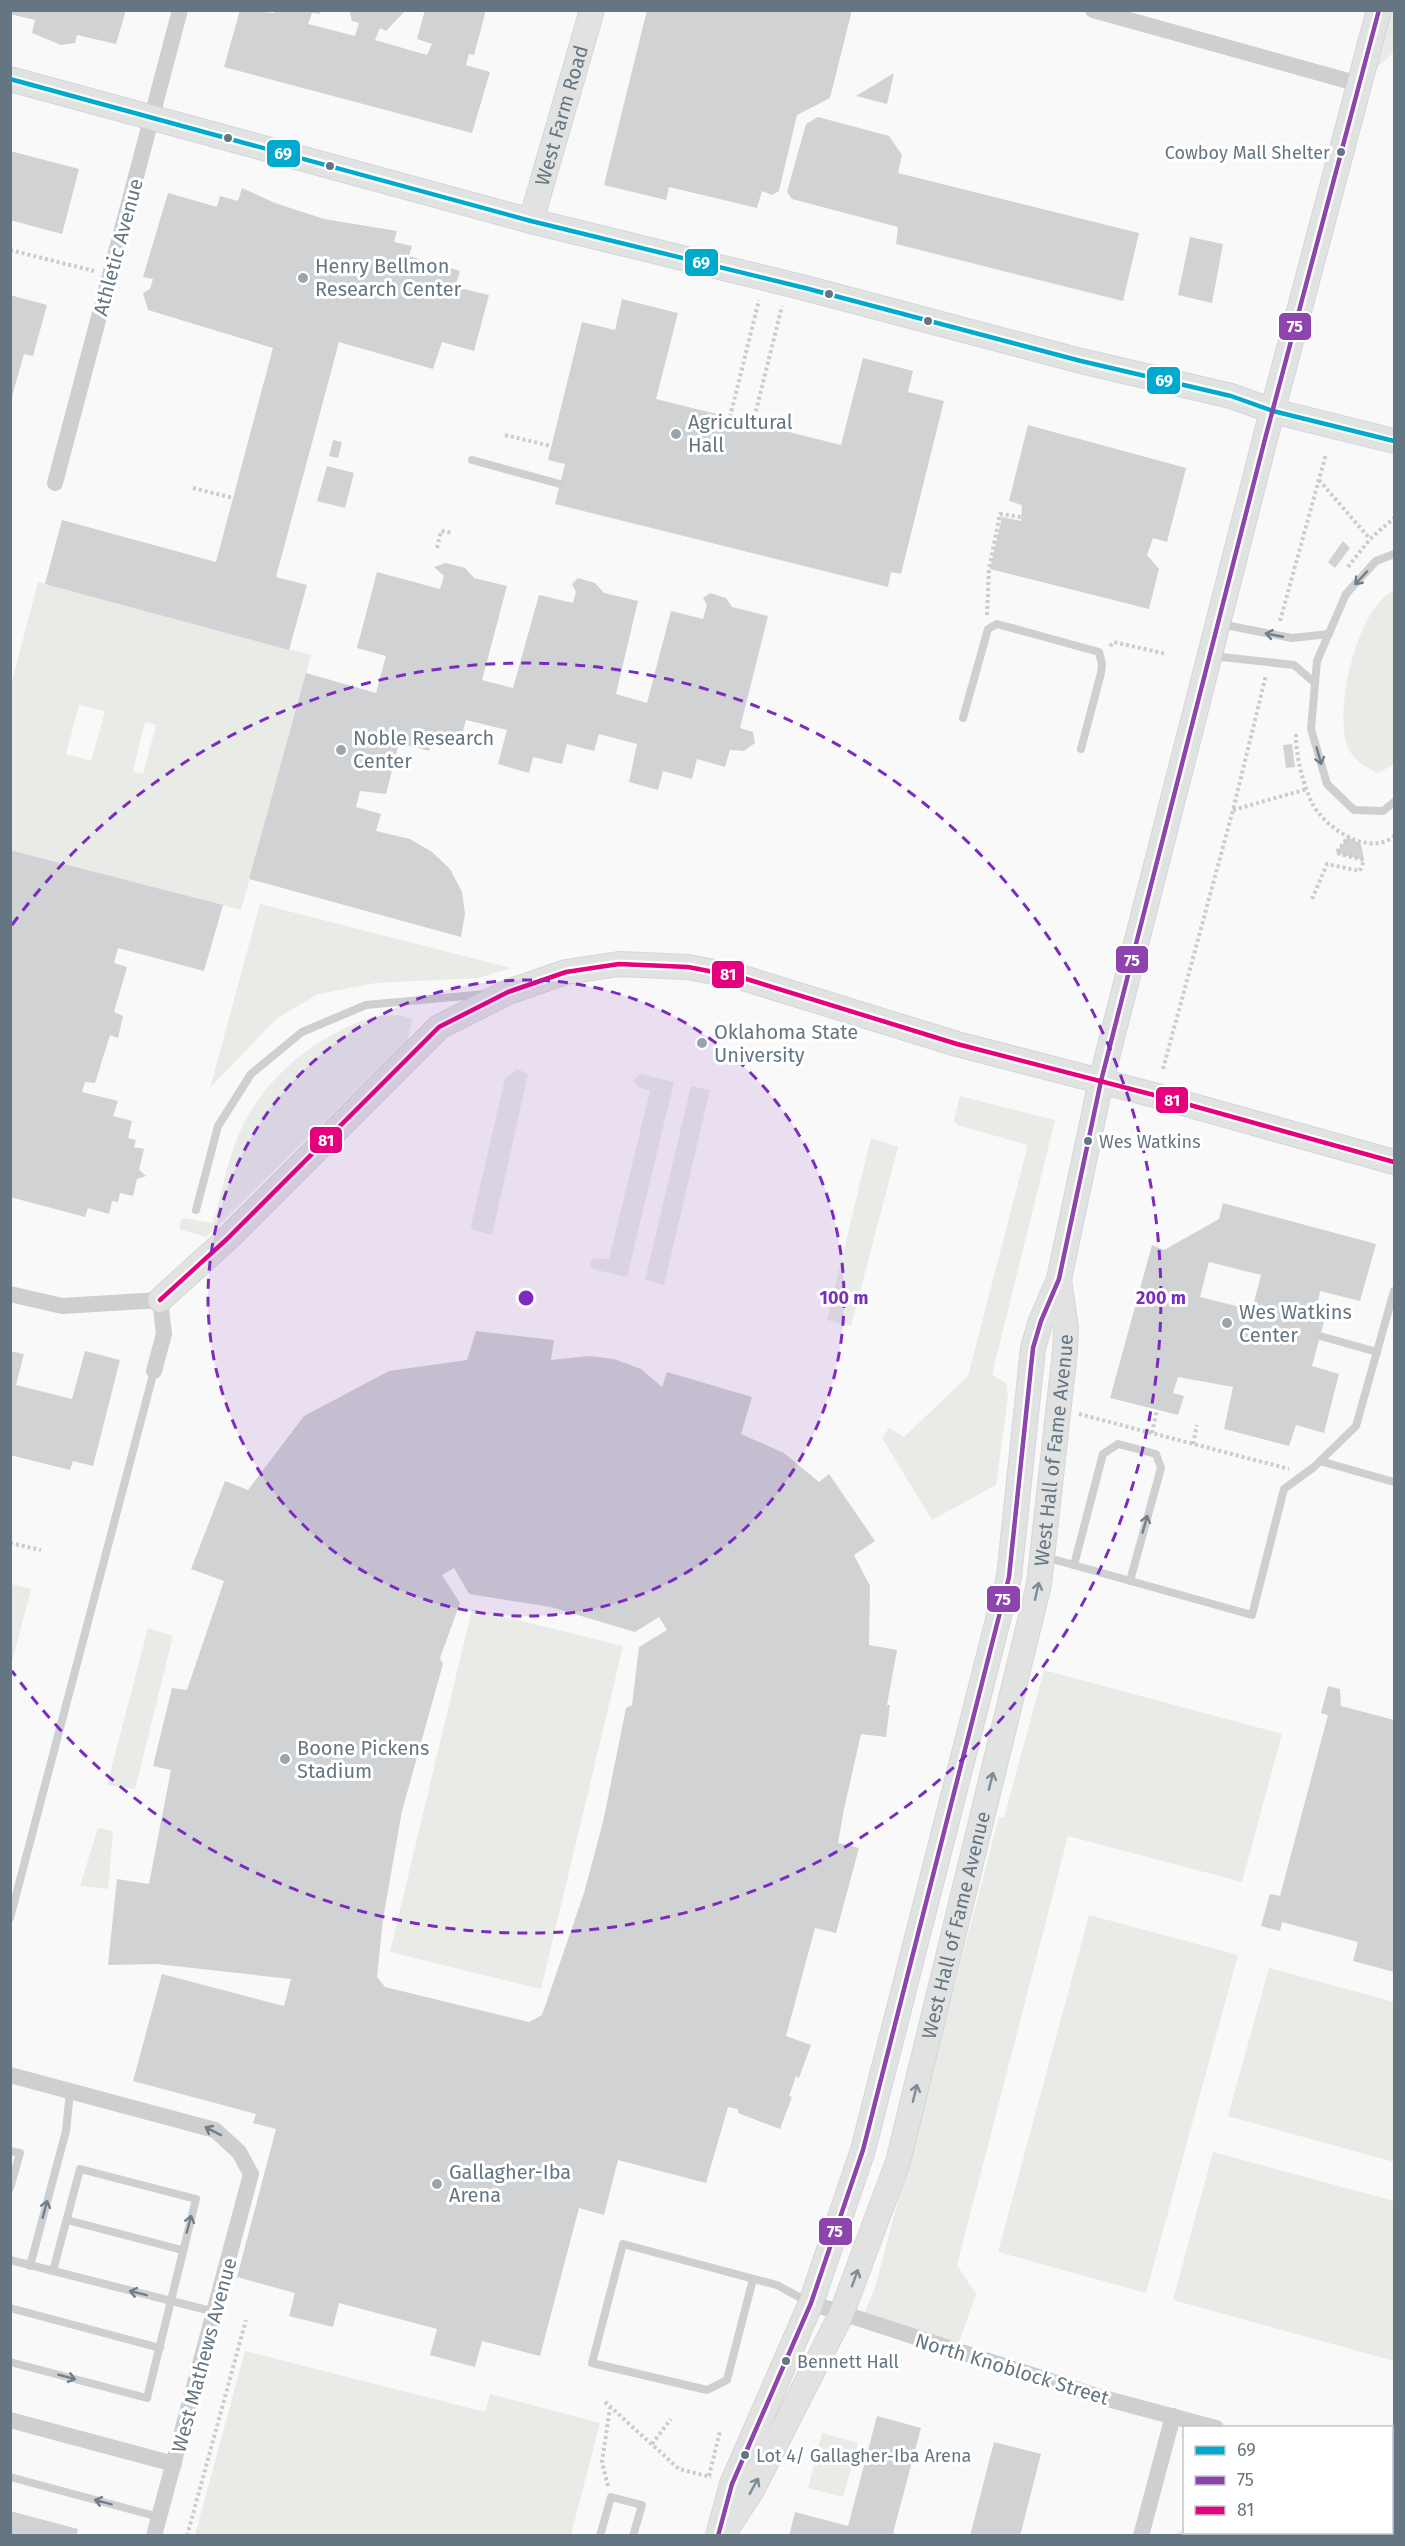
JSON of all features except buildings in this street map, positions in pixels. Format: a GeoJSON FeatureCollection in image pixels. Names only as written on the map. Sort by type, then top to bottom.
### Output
{"type":"FeatureCollection","features":[{"type":"Feature","properties":{"kind":"main road","name":"West Farm Road"},"geometry":{"type":"LineString","coordinates":[[531,221],[592,10]]}},
{"type":"Feature","properties":{"kind":"main road","name":"West Hall of Fame Avenue"},"geometry":{"type":"LineString","coordinates":[[718,2535],[732,2484],[810,2303],[863,2150],[1009,1577],[1033,1348],[1041,1320],[1059,1279],[1101,1081],[1273,411],[1379,10]]}},
{"type":"Feature","properties":{"kind":"main road"},"geometry":{"type":"LineString","coordinates":[[10,80],[152,116],[531,221],[805,288],[1081,361],[1231,396],[1273,411],[1395,441]]}},
{"type":"Feature","properties":{"kind":"main road"},"geometry":{"type":"LineString","coordinates":[[160,1300],[227,1239],[439,1027],[508,992],[566,972],[619,964],[688,967],[740,978],[957,1044],[1395,1162]]}},
{"type":"Feature","properties":{"kind":"main road","name":"West Hall of Fame Avenue"},"geometry":{"type":"LineString","coordinates":[[723,2535],[753,2490],[841,2314],[898,2162],[1036,1595],[1065,1351],[1066,1328],[1059,1279]]}},
{"type":"Feature","properties":{"kind":"street","name":"Athletic Avenue"},"geometry":{"type":"LineString","coordinates":[[56,483],[180,10]]}},
{"type":"Feature","properties":{"kind":"street"},"geometry":{"type":"LineString","coordinates":[[1093,10],[1359,84]]}},
{"type":"Feature","properties":{"kind":"street"},"geometry":{"type":"LineString","coordinates":[[10,1294],[62,1306],[160,1300],[164,1334],[154,1371]]}},
{"type":"Feature","properties":{"kind":"street"},"geometry":{"type":"LineString","coordinates":[[10,2075],[70,2091]]}},
{"type":"Feature","properties":{"kind":"street","name":"West Mathews Avenue"},"geometry":{"type":"LineString","coordinates":[[70,2091],[215,2130],[238,2152],[250,2174],[215,2313],[154,2535]]}},
{"type":"Feature","properties":{"kind":"street","name":"North Knoblock Street"},"geometry":{"type":"LineString","coordinates":[[810,2303],[1100,2397],[1212,2426]]}},
{"type":"Feature","properties":{"kind":"street"},"geometry":{"type":"LineString","coordinates":[[1141,2535],[1173,2416]]}},
{"type":"Feature","properties":{"kind":"street"},"geometry":{"type":"LineString","coordinates":[[10,2420],[174,2464]]}},
{"type":"Feature","properties":{"kind":"lane"},"geometry":{"type":"LineString","coordinates":[[472,460],[560,484]]}},
{"type":"Feature","properties":{"kind":"lane"},"geometry":{"type":"LineString","coordinates":[[1395,554],[1376,561],[1346,594],[1317,661],[1311,729],[1327,784],[1354,810],[1383,811],[1395,802]]}},
{"type":"Feature","properties":{"kind":"lane"},"geometry":{"type":"LineString","coordinates":[[963,718],[988,629],[997,624],[1099,652],[1101,673],[1081,749]]}},
{"type":"Feature","properties":{"kind":"lane"},"geometry":{"type":"LineString","coordinates":[[1219,624],[1292,638],[1329,634]]}},
{"type":"Feature","properties":{"kind":"lane"},"geometry":{"type":"LineString","coordinates":[[1211,656],[1294,665],[1315,683]]}},
{"type":"Feature","properties":{"kind":"lane"},"geometry":{"type":"LineString","coordinates":[[196,1210],[218,1126],[251,1074],[302,1032],[366,1005],[508,992]]}},
{"type":"Feature","properties":{"kind":"lane"},"geometry":{"type":"LineString","coordinates":[[1042,1556],[1252,1615],[1284,1489],[1320,1461],[1356,1426],[1395,1291]]}},
{"type":"Feature","properties":{"kind":"lane"},"geometry":{"type":"LineString","coordinates":[[1320,1336],[1377,1352]]}},
{"type":"Feature","properties":{"kind":"lane"},"geometry":{"type":"LineString","coordinates":[[10,1918],[154,1371]]}},
{"type":"Feature","properties":{"kind":"lane"},"geometry":{"type":"LineString","coordinates":[[1074,1565],[1103,1454],[1118,1444],[1156,1454],[1161,1468],[1130,1581]]}},
{"type":"Feature","properties":{"kind":"lane"},"geometry":{"type":"LineString","coordinates":[[1320,1461],[1395,1482]]}},
{"type":"Feature","properties":{"kind":"lane"},"geometry":{"type":"LineString","coordinates":[[30,2266],[66,2131],[70,2091]]}},
{"type":"Feature","properties":{"kind":"lane"},"geometry":{"type":"LineString","coordinates":[[10,2151],[20,2153],[10,2188]]}},
{"type":"Feature","properties":{"kind":"lane"},"geometry":{"type":"LineString","coordinates":[[10,2362],[147,2398],[169,2301],[196,2199],[80,2169],[53,2271]]}},
{"type":"Feature","properties":{"kind":"lane"},"geometry":{"type":"LineString","coordinates":[[67,2220],[182,2250]]}},
{"type":"Feature","properties":{"kind":"lane"},"geometry":{"type":"LineString","coordinates":[[753,2279],[727,2380],[707,2390],[592,2363],[623,2244],[777,2285],[810,2303]]}},
{"type":"Feature","properties":{"kind":"lane"},"geometry":{"type":"LineString","coordinates":[[10,2260],[215,2313]]}},
{"type":"Feature","properties":{"kind":"lane"},"geometry":{"type":"LineString","coordinates":[[10,2308],[160,2348]]}},
{"type":"Feature","properties":{"kind":"lane"},"geometry":{"type":"LineString","coordinates":[[10,2477],[159,2517]]}},
{"type":"Feature","properties":{"kind":"lane"},"geometry":{"type":"LineString","coordinates":[[600,2535],[611,2497],[642,2505],[635,2535]]}},
{"type":"Feature","properties":{"kind":"path"},"geometry":{"type":"LineString","coordinates":[[10,250],[110,275]]}},
{"type":"Feature","properties":{"kind":"path"},"geometry":{"type":"LineString","coordinates":[[729,417],[759,300]]}},
{"type":"Feature","properties":{"kind":"path"},"geometry":{"type":"LineString","coordinates":[[753,423],[782,306]]}},
{"type":"Feature","properties":{"kind":"path"},"geometry":{"type":"LineString","coordinates":[[505,435],[551,446]]}},
{"type":"Feature","properties":{"kind":"path"},"geometry":{"type":"LineString","coordinates":[[1276,635],[1326,454]]}},
{"type":"Feature","properties":{"kind":"path"},"geometry":{"type":"LineString","coordinates":[[1318,480],[1370,539]]}},
{"type":"Feature","properties":{"kind":"path"},"geometry":{"type":"LineString","coordinates":[[193,488],[233,498]]}},
{"type":"Feature","properties":{"kind":"path"},"geometry":{"type":"LineString","coordinates":[[992,627],[986,613],[987,588],[1000,514],[1021,517]]}},
{"type":"Feature","properties":{"kind":"path"},"geometry":{"type":"LineString","coordinates":[[436,548],[441,531],[453,533]]}},
{"type":"Feature","properties":{"kind":"path"},"geometry":{"type":"LineString","coordinates":[[1100,656],[1114,642],[1166,654]]}},
{"type":"Feature","properties":{"kind":"path"},"geometry":{"type":"LineString","coordinates":[[1162,1069],[1233,810],[1269,662]]}},
{"type":"Feature","properties":{"kind":"path"},"geometry":{"type":"LineString","coordinates":[[1233,810],[1307,789]]}},
{"type":"Feature","properties":{"kind":"path"},"geometry":{"type":"LineString","coordinates":[[1312,898],[1327,864],[1360,871],[1364,860],[1336,853],[1348,837]]}},
{"type":"Feature","properties":{"kind":"path"},"geometry":{"type":"LineString","coordinates":[[1152,1433],[1157,1410]]}},
{"type":"Feature","properties":{"kind":"path"},"geometry":{"type":"LineString","coordinates":[[1075,1413],[1306,1473]]}},
{"type":"Feature","properties":{"kind":"path"},"geometry":{"type":"LineString","coordinates":[[1193,1444],[1197,1425]]}},
{"type":"Feature","properties":{"kind":"path"},"geometry":{"type":"LineString","coordinates":[[10,1543],[41,1550]]}},
{"type":"Feature","properties":{"kind":"path"},"geometry":{"type":"LineString","coordinates":[[187,2535],[246,2320]]}},
{"type":"Feature","properties":{"kind":"path"},"geometry":{"type":"LineString","coordinates":[[605,2403],[679,2469],[715,2478]]}},
{"type":"Feature","properties":{"kind":"path"},"geometry":{"type":"LineString","coordinates":[[610,2407],[602,2462],[611,2497]]}},
{"type":"Feature","properties":{"kind":"path"},"geometry":{"type":"LineString","coordinates":[[652,2444],[671,2419]]}},
{"type":"Feature","properties":{"kind":"path"},"geometry":{"type":"LineString","coordinates":[[709,2476],[720,2431]]}},
{"type":"Feature","properties":{"kind":"shaded area"},"geometry":{"type":"Polygon","coordinates":[[[1379,11],[1394,11],[1394,52],[1359,84],[1379,11]]]}},
{"type":"Feature","properties":{"kind":"shaded area"},"geometry":{"type":"Polygon","coordinates":[[[38,582],[311,655],[241,910],[11,850],[11,685],[38,582]],[[79,705],[66,754],[91,761],[105,711],[79,705]],[[145,722],[133,771],[143,774],[156,725],[145,722]]]}},
{"type":"Feature","properties":{"kind":"shaded area"},"geometry":{"type":"Polygon","coordinates":[[[1394,590],[1394,764],[1378,773],[1358,761],[1348,748],[1344,725],[1344,704],[1352,659],[1360,636],[1369,616],[1381,600],[1394,590]]]}},
{"type":"Feature","properties":{"kind":"shaded area"},"geometry":{"type":"Polygon","coordinates":[[[260,904],[511,968],[478,978],[376,983],[318,994],[276,1019],[210,1088],[260,904]]]}},
{"type":"Feature","properties":{"kind":"shaded area"},"geometry":{"type":"Polygon","coordinates":[[[399,1015],[413,1019],[407,1041],[206,1237],[179,1229],[182,1218],[213,1223],[237,1138],[252,1108],[279,1075],[311,1048],[347,1027],[379,1016],[399,1015]]]}},
{"type":"Feature","properties":{"kind":"shaded area"},"geometry":{"type":"Polygon","coordinates":[[[517,1069],[528,1074],[492,1235],[472,1230],[471,1225],[505,1079],[517,1069]]]}},
{"type":"Feature","properties":{"kind":"shaded area"},"geometry":{"type":"Polygon","coordinates":[[[640,1074],[674,1082],[627,1277],[592,1269],[590,1264],[592,1258],[609,1259],[650,1091],[638,1087],[634,1080],[640,1074]]]}},
{"type":"Feature","properties":{"kind":"shaded area"},"geometry":{"type":"Polygon","coordinates":[[[691,1086],[710,1090],[664,1285],[645,1280],[691,1086]]]}},
{"type":"Feature","properties":{"kind":"shaded area"},"geometry":{"type":"Polygon","coordinates":[[[960,1096],[1055,1120],[992,1375],[1006,1383],[1008,1397],[996,1485],[932,1520],[882,1438],[889,1428],[904,1437],[968,1376],[1028,1145],[957,1125],[954,1120],[960,1096]]]}},
{"type":"Feature","properties":{"kind":"shaded area"},"geometry":{"type":"Polygon","coordinates":[[[871,1138],[898,1147],[851,1326],[827,1320],[871,1138]]]}},
{"type":"Feature","properties":{"kind":"shaded area"},"geometry":{"type":"Polygon","coordinates":[[[10,1584],[31,1589],[11,1666],[10,1584]]]}},
{"type":"Feature","properties":{"kind":"shaded area"},"geometry":{"type":"Polygon","coordinates":[[[472,1609],[623,1646],[541,1989],[390,1952],[472,1609]]]}},
{"type":"Feature","properties":{"kind":"shaded area"},"geometry":{"type":"Polygon","coordinates":[[[148,1628],[173,1636],[135,1789],[107,1785],[148,1628]]]}},
{"type":"Feature","properties":{"kind":"shaded area"},"geometry":{"type":"Polygon","coordinates":[[[1044,1670],[1282,1734],[1242,1882],[1068,1836],[957,2265],[976,2294],[956,2351],[861,2321],[875,2288],[999,1817],[1004,1818],[1044,1670]]]}},
{"type":"Feature","properties":{"kind":"shaded area"},"geometry":{"type":"Polygon","coordinates":[[[98,1828],[113,1831],[108,1889],[80,1886],[98,1828]]]}},
{"type":"Feature","properties":{"kind":"shaded area"},"geometry":{"type":"Polygon","coordinates":[[[1089,1915],[1238,1955],[1146,2293],[998,2252],[1089,1915]]]}},
{"type":"Feature","properties":{"kind":"shaded area"},"geometry":{"type":"Polygon","coordinates":[[[1269,1968],[1394,2002],[1394,2162],[1228,2116],[1269,1968]]]}},
{"type":"Feature","properties":{"kind":"shaded area"},"geometry":{"type":"Polygon","coordinates":[[[1213,2152],[1394,2201],[1394,2361],[1173,2300],[1213,2152]]]}},
{"type":"Feature","properties":{"kind":"shaded area"},"geometry":{"type":"Polygon","coordinates":[[[245,2351],[485,2412],[490,2394],[600,2423],[571,2535],[195,2535],[245,2351]]]}},
{"type":"Feature","properties":{"kind":"shaded area"},"geometry":{"type":"Polygon","coordinates":[[[822,2433],[858,2443],[843,2497],[808,2488],[822,2433]]]}},
{"type":"Feature","properties":{"kind":"shaded area"},"geometry":{"type":"Polygon","coordinates":[[[1394,2517],[1394,2535],[1172,2535],[1183,2530],[1183,2534],[1393,2534],[1394,2517]]]}},
{"type":"Feature","properties":{"kind":"transit line","name":"75"},"geometry":{"type":"LineString","coordinates":[[718,2536],[732,2484],[811,2303],[863,2150],[1009,1577],[1033,1348],[1041,1321],[1059,1279],[1101,1081],[1265,439],[1379,10]]}},
{"type":"Feature","properties":{"kind":"transit line","name":"69"},"geometry":{"type":"LineString","coordinates":[[10,79],[531,221],[805,288],[1081,361],[1231,396],[1273,411],[1394,441]]}},
{"type":"Feature","properties":{"kind":"transit line","name":"81"},"geometry":{"type":"LineString","coordinates":[[160,1300],[227,1239],[439,1027],[508,992],[566,972],[619,964],[688,967],[740,977],[957,1044],[1154,1095],[1394,1162]]}},
{"type":"Feature","properties":{"kind":"place","name":"Cowboy Mall Shelter"},"geometry":{"type":"Point","coordinates":[1341,152]}},
{"type":"Feature","properties":{"kind":"place","name":"Henry Bellmon Research Center"},"geometry":{"type":"Point","coordinates":[303,278]}},
{"type":"Feature","properties":{"kind":"place","name":"Agricultural Hall"},"geometry":{"type":"Point","coordinates":[676,434]}},
{"type":"Feature","properties":{"kind":"place","name":"Noble Research Center"},"geometry":{"type":"Point","coordinates":[341,750]}},
{"type":"Feature","properties":{"kind":"place","name":"Oklahoma State University"},"geometry":{"type":"Point","coordinates":[702,1043]}},
{"type":"Feature","properties":{"kind":"place","name":"Wes Watkins"},"geometry":{"type":"Point","coordinates":[1088,1141]}},
{"type":"Feature","properties":{"kind":"place","name":"Wes Watkins Center"},"geometry":{"type":"Point","coordinates":[1227,1323]}},
{"type":"Feature","properties":{"kind":"place","name":"Boone Pickens Stadium"},"geometry":{"type":"Point","coordinates":[285,1759]}},
{"type":"Feature","properties":{"kind":"place","name":"Gallagher-Iba Arena"},"geometry":{"type":"Point","coordinates":[437,2184]}},
{"type":"Feature","properties":{"kind":"place","name":"Bennett Hall"},"geometry":{"type":"Point","coordinates":[786,2361]}},
{"type":"Feature","properties":{"kind":"place","name":"Lot 4/ Gallagher-Iba Arena"},"geometry":{"type":"Point","coordinates":[745,2455]}}]}
